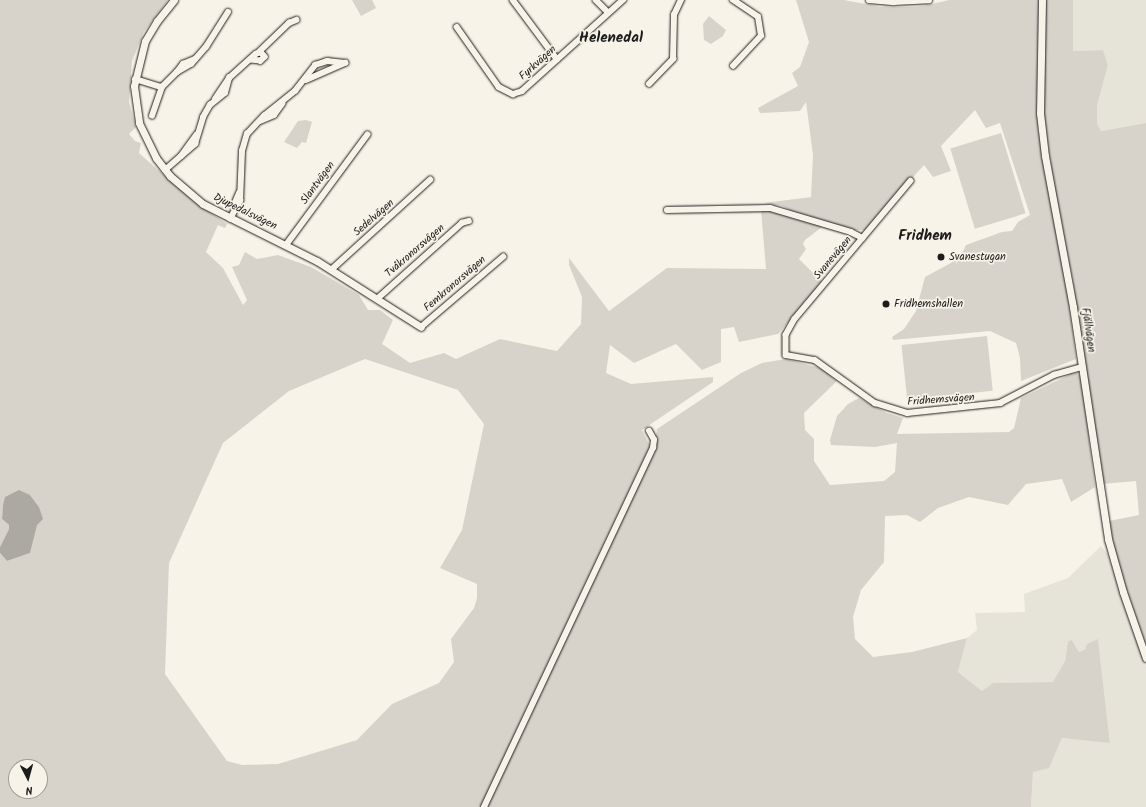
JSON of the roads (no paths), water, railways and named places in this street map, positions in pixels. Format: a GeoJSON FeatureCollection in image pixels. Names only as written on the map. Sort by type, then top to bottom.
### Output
{"type":"FeatureCollection","features":[{"type":"Feature","properties":{"kind":"street","name":"Djupedalsvägen"},"geometry":{"type":"LineString","coordinates":[[174,0],[157,21],[145,41],[135,79],[135,106],[141,130],[149,147],[165,170],[196,198],[230,219],[286,245],[331,270],[421,328]]}},
{"type":"Feature","properties":{"kind":"street"},"geometry":{"type":"LineString","coordinates":[[513,0],[557,59]]}},
{"type":"Feature","properties":{"kind":"street"},"geometry":{"type":"LineString","coordinates":[[596,0],[608,12]]}},
{"type":"Feature","properties":{"kind":"street","name":"Fyrkvägen"},"geometry":{"type":"LineString","coordinates":[[457,27],[499,87],[508,94],[522,91],[623,0]]}},
{"type":"Feature","properties":{"kind":"street"},"geometry":{"type":"LineString","coordinates":[[649,84],[672,59],[674,15],[681,0]]}},
{"type":"Feature","properties":{"kind":"street"},"geometry":{"type":"LineString","coordinates":[[733,0],[758,17],[761,36],[733,66]]}},
{"type":"Feature","properties":{"kind":"street"},"geometry":{"type":"LineString","coordinates":[[869,0],[894,2],[929,0]]}},
{"type":"Feature","properties":{"kind":"street","name":"Fjällvägen"},"geometry":{"type":"LineString","coordinates":[[1042,0],[1041,129],[1082,367],[1108,539],[1123,592],[1146,658]]}},
{"type":"Feature","properties":{"kind":"street"},"geometry":{"type":"LineString","coordinates":[[152,116],[162,87],[183,64],[195,59],[206,47],[228,12]]}},
{"type":"Feature","properties":{"kind":"street"},"geometry":{"type":"LineString","coordinates":[[165,170],[180,158],[197,134],[203,117],[229,78],[251,60],[264,59],[263,54],[259,52],[289,23],[296,20]]}},
{"type":"Feature","properties":{"kind":"street"},"geometry":{"type":"LineString","coordinates":[[230,219],[235,209],[235,200],[240,191],[245,140],[260,121],[305,80],[318,63],[327,61],[345,63],[337,68],[322,71],[305,80]]}},
{"type":"Feature","properties":{"kind":"street"},"geometry":{"type":"LineString","coordinates":[[318,63],[322,71]]}},
{"type":"Feature","properties":{"kind":"street"},"geometry":{"type":"LineString","coordinates":[[135,79],[162,87]]}},
{"type":"Feature","properties":{"kind":"street","name":"Slantvägen"},"geometry":{"type":"LineString","coordinates":[[286,245],[367,135]]}},
{"type":"Feature","properties":{"kind":"street","name":"Sedelvägen"},"geometry":{"type":"LineString","coordinates":[[331,270],[430,180]]}},
{"type":"Feature","properties":{"kind":"street","name":"Svanevägen"},"geometry":{"type":"LineString","coordinates":[[786,355],[786,335],[792,324],[911,181]]}},
{"type":"Feature","properties":{"kind":"street"},"geometry":{"type":"LineString","coordinates":[[667,210],[770,208],[851,232],[863,238]]}},
{"type":"Feature","properties":{"kind":"street","name":"Tvåkronorsvägen"},"geometry":{"type":"LineString","coordinates":[[377,299],[459,226],[469,221]]}},
{"type":"Feature","properties":{"kind":"street","name":"Femkronorsvägen"},"geometry":{"type":"LineString","coordinates":[[421,328],[503,257]]}},
{"type":"Feature","properties":{"kind":"street","name":"Fridhemsvägen"},"geometry":{"type":"LineString","coordinates":[[786,355],[815,360],[875,403],[907,413],[1000,403],[1054,375],[1082,367]]}},
{"type":"Feature","properties":{"kind":"street"},"geometry":{"type":"LineString","coordinates":[[484,807],[654,448],[654,440],[649,431]]}},
{"type":"Feature","properties":{"kind":"place","name":"Svanestugan"},"geometry":{"type":"Point","coordinates":[941,257]}},
{"type":"Feature","properties":{"kind":"place","name":"Fridhemshallen"},"geometry":{"type":"Point","coordinates":[886,304]}},
{"type":"Feature","properties":{"kind":"district","name":"Helenedal"},"geometry":{"type":"Point","coordinates":[611,39]}},
{"type":"Feature","properties":{"kind":"district","name":"Fridhem"},"geometry":{"type":"Point","coordinates":[925,237]}}]}
